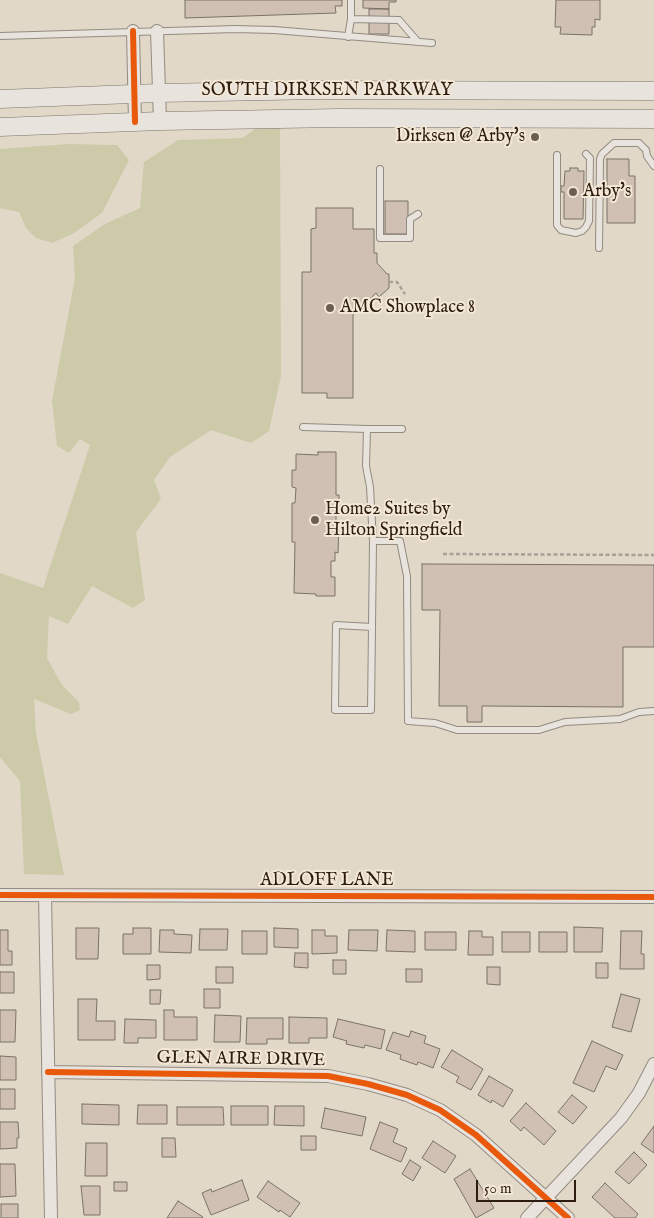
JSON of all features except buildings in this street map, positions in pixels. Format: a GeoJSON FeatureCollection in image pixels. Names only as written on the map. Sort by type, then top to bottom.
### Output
{"type":"FeatureCollection","features":[{"type":"Feature","properties":{"kind":"main road","name":"SOUTH DIRKSEN PARKWAY"},"geometry":{"type":"LineString","coordinates":[[0,100],[159,92],[320,90],[654,91]]}},
{"type":"Feature","properties":{"kind":"main road","name":"SOUTH DIRKSEN PARKWAY"},"geometry":{"type":"LineString","coordinates":[[0,127],[160,121],[348,118],[654,119]]}},
{"type":"Feature","properties":{"kind":"street"},"geometry":{"type":"LineString","coordinates":[[134,31],[135,122]]}},
{"type":"Feature","properties":{"kind":"street"},"geometry":{"type":"LineString","coordinates":[[157,31],[160,121]]}},
{"type":"Feature","properties":{"kind":"street","name":"ADLOFF LANE"},"geometry":{"type":"LineString","coordinates":[[0,895],[654,897]]}},
{"type":"Feature","properties":{"kind":"street"},"geometry":{"type":"LineString","coordinates":[[45,895],[51,1218]]}},
{"type":"Feature","properties":{"kind":"street"},"geometry":{"type":"LineString","coordinates":[[527,1218],[621,1118],[639,1093],[654,1064]]}},
{"type":"Feature","properties":{"kind":"street","name":"GLEN AIRE DRIVE"},"geometry":{"type":"LineString","coordinates":[[48,1072],[328,1076],[407,1094],[440,1110],[476,1135],[568,1218]]}},
{"type":"Feature","properties":{"kind":"lane"},"geometry":{"type":"LineString","coordinates":[[348,36],[351,19],[351,0]]}},
{"type":"Feature","properties":{"kind":"lane"},"geometry":{"type":"LineString","coordinates":[[351,19],[399,20],[418,42]]}},
{"type":"Feature","properties":{"kind":"lane"},"geometry":{"type":"LineString","coordinates":[[0,36],[235,29],[274,30],[432,43]]}},
{"type":"Feature","properties":{"kind":"lane"},"geometry":{"type":"LineString","coordinates":[[598,248],[601,156],[614,143],[639,143],[646,150],[647,156],[654,166]]}},
{"type":"Feature","properties":{"kind":"lane"},"geometry":{"type":"LineString","coordinates":[[557,155],[557,225],[561,230],[576,233],[582,231],[589,220],[590,158],[586,154]]}},
{"type":"Feature","properties":{"kind":"lane"},"geometry":{"type":"LineString","coordinates":[[380,168],[380,238],[410,238],[410,219],[418,214]]}},
{"type":"Feature","properties":{"kind":"lane"},"geometry":{"type":"LineString","coordinates":[[303,428],[402,429]]}},
{"type":"Feature","properties":{"kind":"lane"},"geometry":{"type":"LineString","coordinates":[[367,429],[366,466],[370,487],[373,541],[372,627],[371,710],[335,710],[336,625],[372,627]]}},
{"type":"Feature","properties":{"kind":"lane"},"geometry":{"type":"LineString","coordinates":[[373,541],[400,541],[407,576],[408,721],[436,723],[458,730],[538,730],[565,722],[620,720],[639,712],[654,711]]}},
{"type":"Feature","properties":{"kind":"path"},"geometry":{"type":"LineString","coordinates":[[389,282],[397,282],[405,294]]}},
{"type":"Feature","properties":{"kind":"path"},"geometry":{"type":"LineString","coordinates":[[443,554],[654,555]]}},
{"type":"Feature","properties":{"kind":"shaded area"},"geometry":{"type":"Polygon","coordinates":[[[256,128],[280,128],[281,376],[269,431],[251,443],[211,430],[170,457],[154,480],[161,499],[136,532],[145,600],[133,608],[92,586],[68,624],[49,616],[47,658],[62,685],[79,702],[80,710],[71,714],[34,699],[36,733],[64,875],[24,874],[20,781],[0,757],[0,573],[43,588],[90,445],[80,439],[69,453],[57,446],[52,401],[75,278],[73,246],[105,224],[140,208],[144,162],[178,140],[243,138],[256,128]]]}},
{"type":"Feature","properties":{"kind":"shaded area"},"geometry":{"type":"Polygon","coordinates":[[[68,144],[117,145],[129,160],[102,213],[74,233],[52,243],[36,238],[26,228],[19,212],[0,208],[0,149],[68,144]]]}},
{"type":"Feature","properties":{"kind":"cycle path"},"geometry":{"type":"LineString","coordinates":[[133,31],[135,122]]}},
{"type":"Feature","properties":{"kind":"cycle path"},"geometry":{"type":"LineString","coordinates":[[0,895],[654,897]]}},
{"type":"Feature","properties":{"kind":"cycle path"},"geometry":{"type":"LineString","coordinates":[[48,1072],[328,1076],[368,1084],[407,1095],[440,1110],[476,1135],[568,1218]]}},
{"type":"Feature","properties":{"kind":"place","name":"Dirksen @ Arby's"},"geometry":{"type":"Point","coordinates":[535,137]}},
{"type":"Feature","properties":{"kind":"place","name":"Arby's"},"geometry":{"type":"Point","coordinates":[573,192]}},
{"type":"Feature","properties":{"kind":"place","name":"AMC Showplace 8"},"geometry":{"type":"Point","coordinates":[330,308]}},
{"type":"Feature","properties":{"kind":"place","name":"Home2 Suites by Hilton Springfield"},"geometry":{"type":"Point","coordinates":[315,520]}}]}
